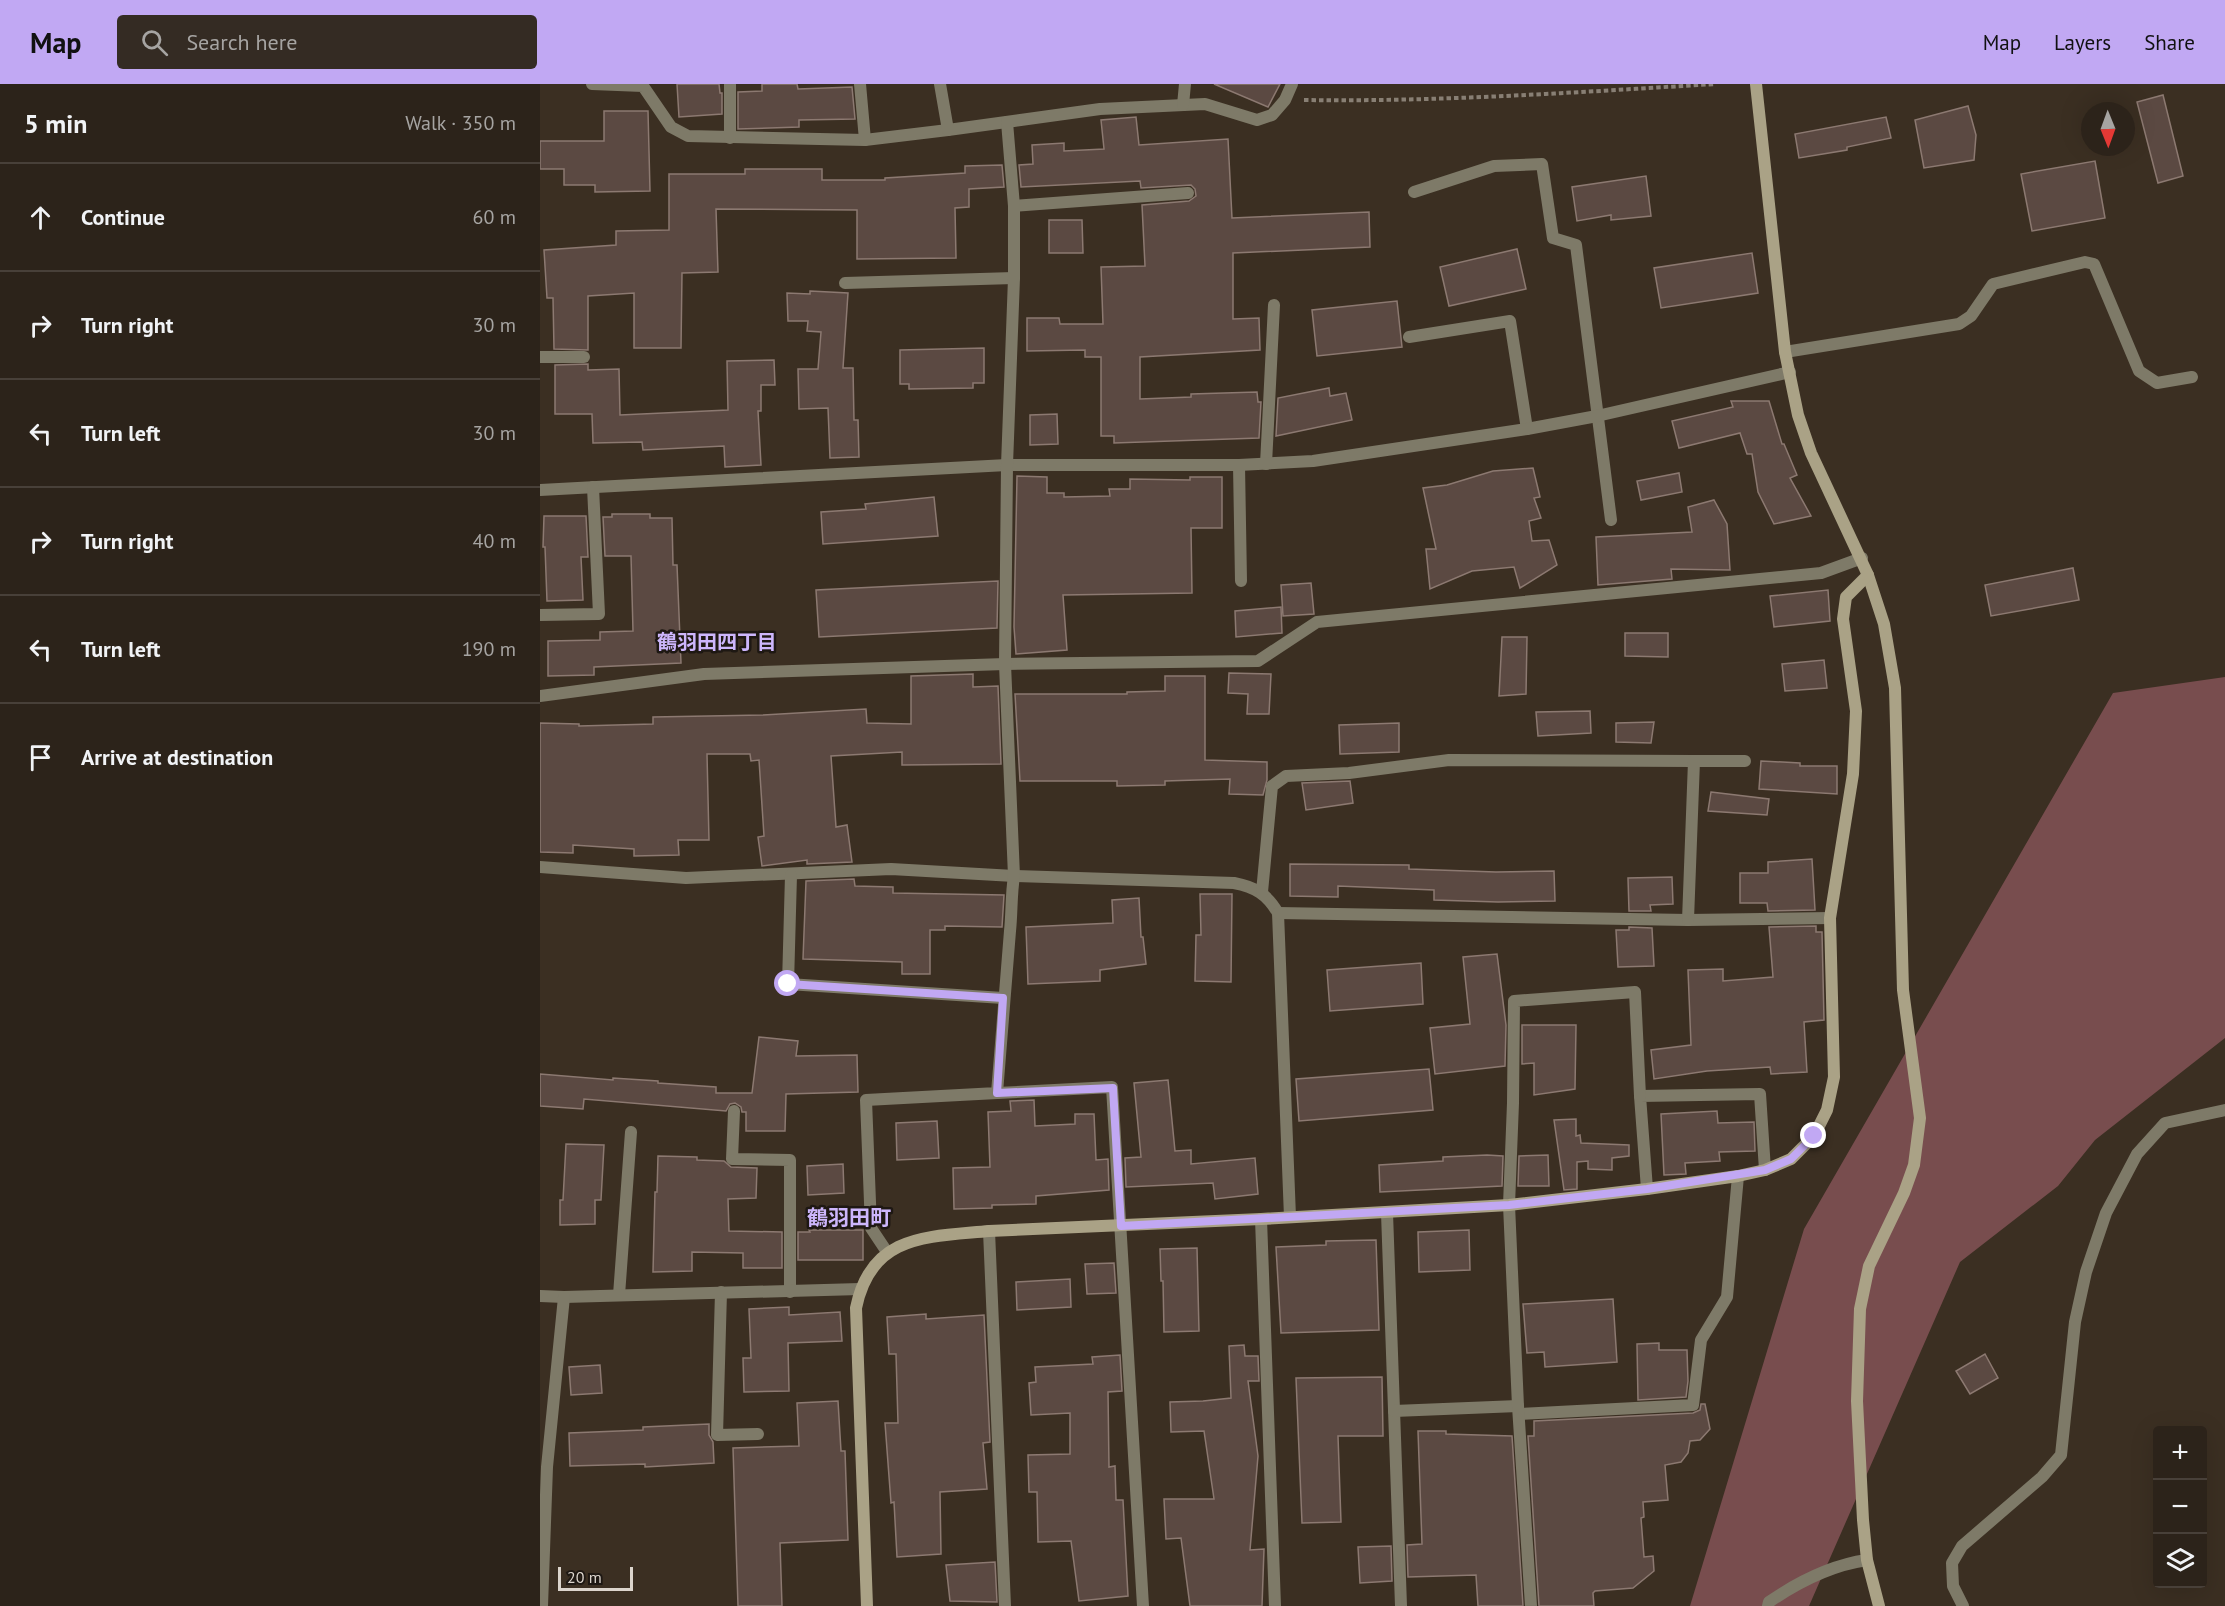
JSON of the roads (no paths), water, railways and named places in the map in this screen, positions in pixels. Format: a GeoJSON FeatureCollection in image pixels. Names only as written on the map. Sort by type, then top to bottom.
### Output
{"type":"FeatureCollection","features":[{"type":"Feature","properties":{"kind":"street"},"geometry":{"type":"LineString","coordinates":[[592,84],[643,86],[671,127],[688,136],[865,140],[1100,109],[1205,104],[1257,120],[1272,115],[1285,100],[1292,84]]}},
{"type":"Feature","properties":{"kind":"street"},"geometry":{"type":"LineString","coordinates":[[730,84],[730,138]]}},
{"type":"Feature","properties":{"kind":"street"},"geometry":{"type":"LineString","coordinates":[[860,84],[865,140]]}},
{"type":"Feature","properties":{"kind":"street"},"geometry":{"type":"LineString","coordinates":[[940,84],[948,130]]}},
{"type":"Feature","properties":{"kind":"street"},"geometry":{"type":"LineString","coordinates":[[1183,105],[1185,84]]}},
{"type":"Feature","properties":{"kind":"street"},"geometry":{"type":"LineString","coordinates":[[1756,84],[1785,352],[1798,415],[1811,453],[1862,558],[1884,624],[1895,688],[1903,990],[1920,1118],[1914,1165],[1904,1193],[1869,1266],[1860,1309],[1857,1401],[1867,1560],[1879,1606]]}},
{"type":"Feature","properties":{"kind":"street"},"geometry":{"type":"LineString","coordinates":[[997,1093],[1003,998],[1011,928],[1010,897],[1014,876],[1005,664],[1007,465],[1014,278],[1014,206],[1007,122]]}},
{"type":"Feature","properties":{"kind":"street"},"geometry":{"type":"LineString","coordinates":[[1414,192],[1494,166],[1542,164],[1553,238],[1576,245],[1611,520]]}},
{"type":"Feature","properties":{"kind":"street"},"geometry":{"type":"LineString","coordinates":[[1014,206],[1188,193]]}},
{"type":"Feature","properties":{"kind":"street"},"geometry":{"type":"LineString","coordinates":[[1785,352],[1959,324],[1971,316],[1993,284],[2085,262],[2094,264],[2139,371],[2157,382],[2192,376]]}},
{"type":"Feature","properties":{"kind":"street"},"geometry":{"type":"LineString","coordinates":[[845,283],[1014,278]]}},
{"type":"Feature","properties":{"kind":"street"},"geometry":{"type":"LineString","coordinates":[[1266,464],[1274,305]]}},
{"type":"Feature","properties":{"kind":"street"},"geometry":{"type":"LineString","coordinates":[[1409,337],[1510,321],[1527,429]]}},
{"type":"Feature","properties":{"kind":"street"},"geometry":{"type":"LineString","coordinates":[[540,357],[584,357]]}},
{"type":"Feature","properties":{"kind":"street"},"geometry":{"type":"LineString","coordinates":[[540,490],[1007,465],[1239,465],[1313,461],[1527,429],[1597,416],[1790,372]]}},
{"type":"Feature","properties":{"kind":"street"},"geometry":{"type":"LineString","coordinates":[[1239,465],[1241,581]]}},
{"type":"Feature","properties":{"kind":"street"},"geometry":{"type":"LineString","coordinates":[[540,615],[599,614],[593,487]]}},
{"type":"Feature","properties":{"kind":"street"},"geometry":{"type":"LineString","coordinates":[[540,696],[704,674],[1005,664],[1258,661],[1317,622],[1821,573],[1862,558]]}},
{"type":"Feature","properties":{"kind":"street"},"geometry":{"type":"LineString","coordinates":[[867,1606],[856,1308],[860,1289],[873,1267],[887,1252],[904,1243],[927,1237],[989,1231],[1387,1213],[1509,1205],[1647,1189],[1765,1170],[1791,1159],[1814,1136],[1827,1110],[1834,1077],[1830,918],[1853,774],[1856,711],[1843,619],[1846,597],[1868,575]]}},
{"type":"Feature","properties":{"kind":"street"},"geometry":{"type":"LineString","coordinates":[[1262,892],[1272,786],[1286,776],[1349,773],[1449,760],[1745,761]]}},
{"type":"Feature","properties":{"kind":"street"},"geometry":{"type":"LineString","coordinates":[[1688,920],[1694,761]]}},
{"type":"Feature","properties":{"kind":"street"},"geometry":{"type":"LineString","coordinates":[[540,867],[686,878],[891,869],[1014,876],[1234,883],[1251,886],[1272,901],[1278,913],[1290,1217]]}},
{"type":"Feature","properties":{"kind":"street"},"geometry":{"type":"LineString","coordinates":[[792,874],[788,984],[1003,998]]}},
{"type":"Feature","properties":{"kind":"street"},"geometry":{"type":"LineString","coordinates":[[1278,913],[1688,920],[1830,918]]}},
{"type":"Feature","properties":{"kind":"street"},"geometry":{"type":"LineString","coordinates":[[1531,1606],[1518,1410],[1509,1205],[1514,1001],[1635,992],[1647,1189]]}},
{"type":"Feature","properties":{"kind":"street"},"geometry":{"type":"LineString","coordinates":[[887,1252],[871,1228],[866,1100],[1113,1088],[1143,1606]]}},
{"type":"Feature","properties":{"kind":"street"},"geometry":{"type":"LineString","coordinates":[[1640,1096],[1760,1094],[1765,1170]]}},
{"type":"Feature","properties":{"kind":"street"},"geometry":{"type":"LineString","coordinates":[[1963,1606],[1953,1586],[1952,1563],[1962,1546],[2042,1477],[2061,1455],[2075,1322],[2085,1272],[2106,1214],[2138,1154],[2165,1123],[2225,1110]]}},
{"type":"Feature","properties":{"kind":"street"},"geometry":{"type":"LineString","coordinates":[[734,1111],[732,1159],[790,1160],[790,1292]]}},
{"type":"Feature","properties":{"kind":"street"},"geometry":{"type":"LineString","coordinates":[[619,1295],[631,1132]]}},
{"type":"Feature","properties":{"kind":"street"},"geometry":{"type":"LineString","coordinates":[[1394,1411],[1693,1405],[1701,1340],[1727,1297],[1738,1176]]}},
{"type":"Feature","properties":{"kind":"street"},"geometry":{"type":"LineString","coordinates":[[1387,1213],[1401,1606]]}},
{"type":"Feature","properties":{"kind":"street"},"geometry":{"type":"LineString","coordinates":[[1261,1219],[1275,1606]]}},
{"type":"Feature","properties":{"kind":"street"},"geometry":{"type":"LineString","coordinates":[[989,1231],[1005,1606]]}},
{"type":"Feature","properties":{"kind":"street"},"geometry":{"type":"LineString","coordinates":[[540,1296],[860,1289]]}},
{"type":"Feature","properties":{"kind":"street"},"geometry":{"type":"LineString","coordinates":[[721,1293],[717,1435],[758,1434]]}},
{"type":"Feature","properties":{"kind":"street"},"geometry":{"type":"LineString","coordinates":[[542,1606],[543,1467],[564,1297]]}},
{"type":"Feature","properties":{"kind":"street"},"geometry":{"type":"LineString","coordinates":[[1768,1606],[1769,1602],[1792,1586],[1850,1562],[1867,1560]]}},
{"type":"Feature","properties":{"kind":"district","name":"鶴羽田四丁目"},"geometry":{"type":"Point","coordinates":[717,642]}},
{"type":"Feature","properties":{"kind":"district","name":"鶴羽田町"},"geometry":{"type":"Point","coordinates":[849,1217]}}]}
